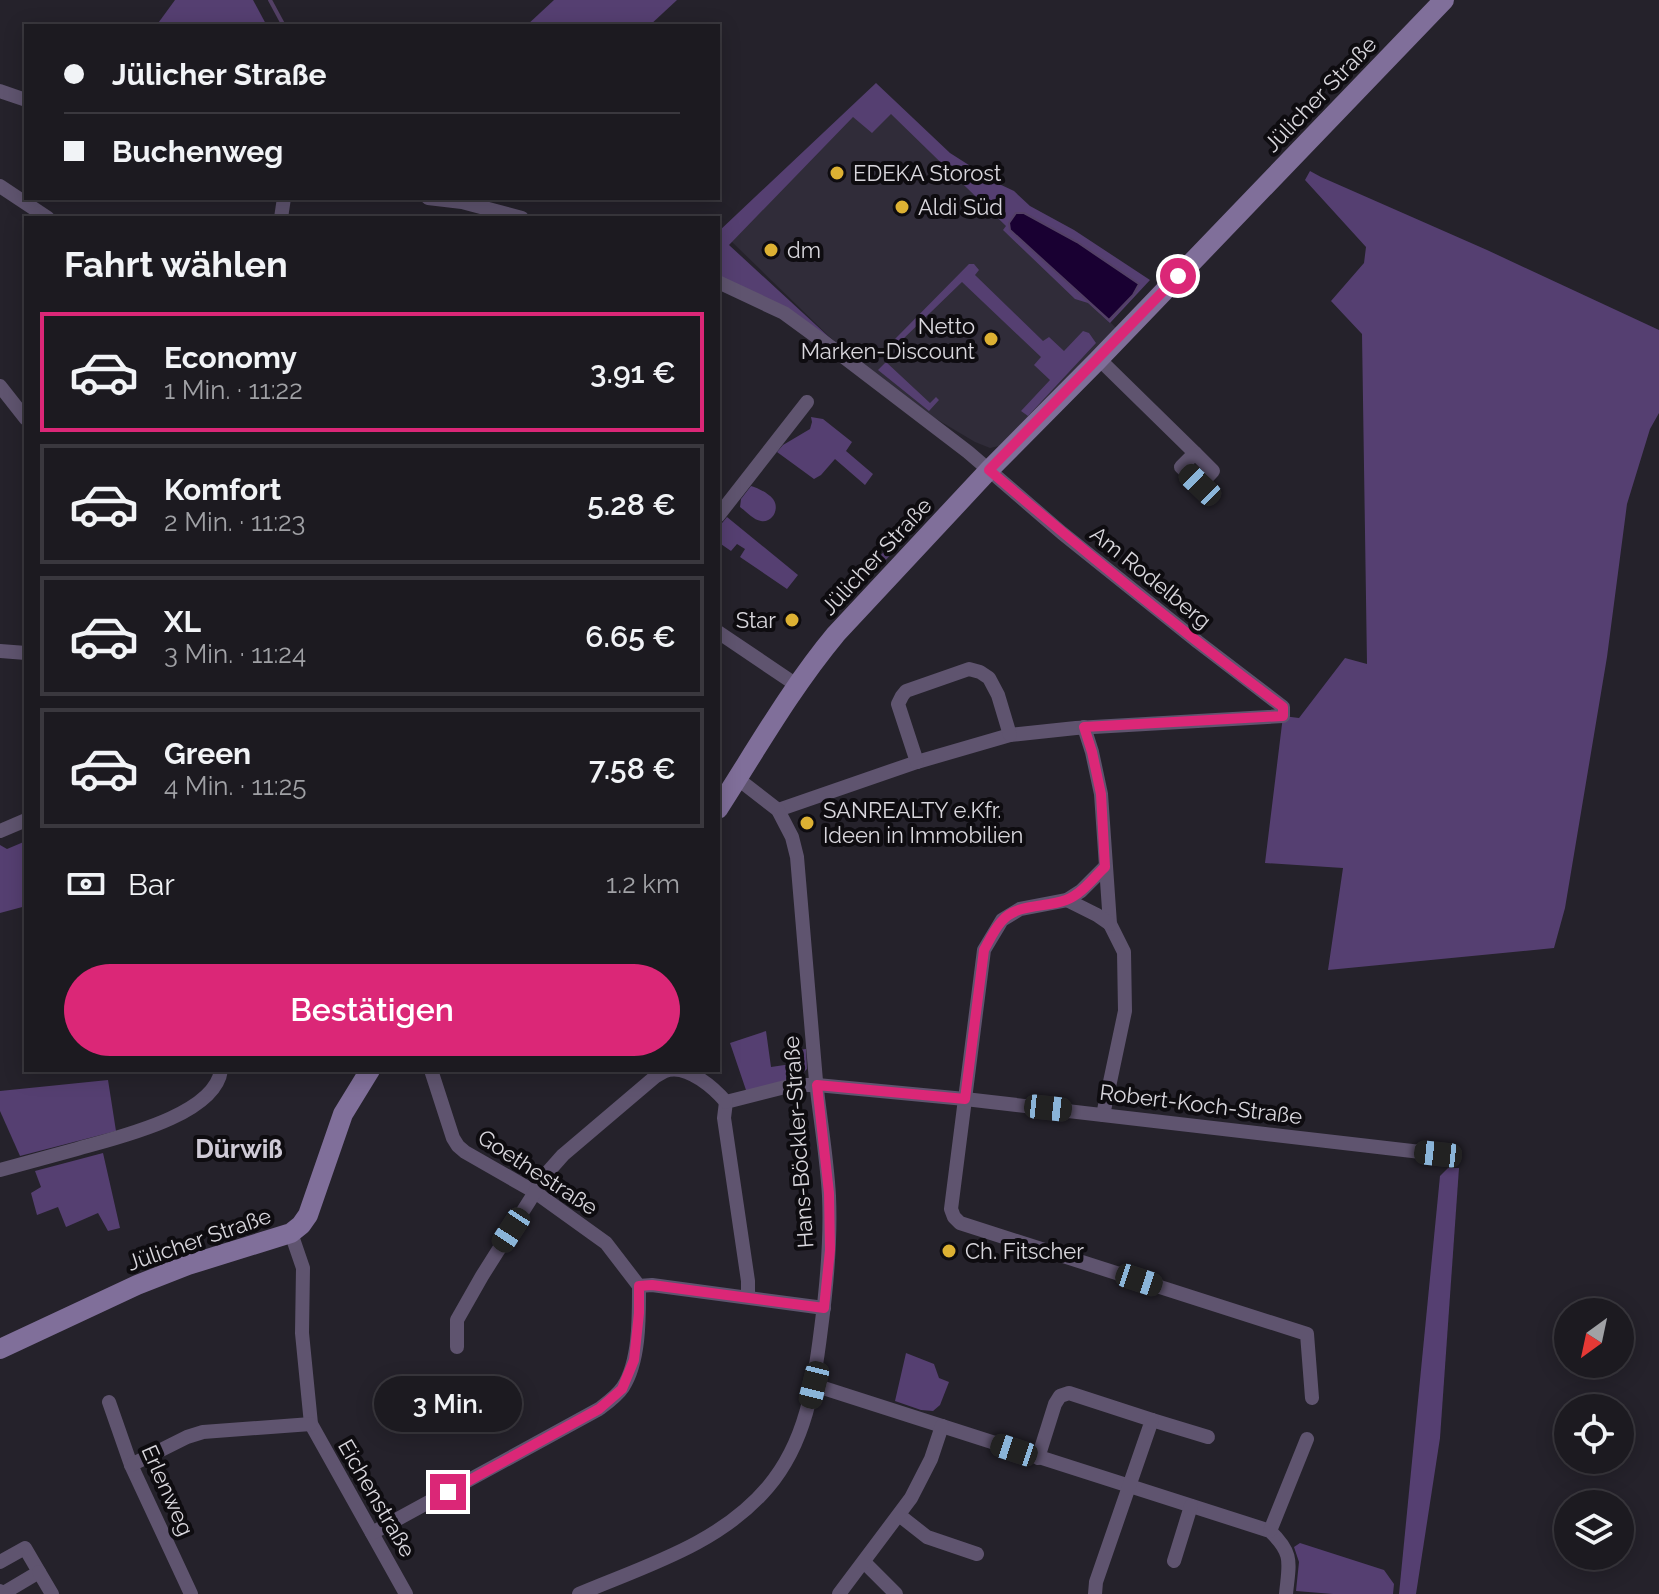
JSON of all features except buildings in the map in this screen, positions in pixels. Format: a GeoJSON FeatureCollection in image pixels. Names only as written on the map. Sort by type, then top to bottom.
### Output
{"type":"FeatureCollection","features":[{"type":"Feature","properties":{"kind":"street","name":"Jülicher Straße"},"geometry":{"type":"LineString","coordinates":[[720,806],[798,686],[836,634],[989,470],[1444,0]]}},
{"type":"Feature","properties":{"kind":"street"},"geometry":{"type":"LineString","coordinates":[[0,91],[24,99]]}},
{"type":"Feature","properties":{"kind":"street"},"geometry":{"type":"LineString","coordinates":[[0,186],[45,216]]}},
{"type":"Feature","properties":{"kind":"street"},"geometry":{"type":"LineString","coordinates":[[445,200],[514,216]]}},
{"type":"Feature","properties":{"kind":"street"},"geometry":{"type":"LineString","coordinates":[[720,283],[784,313],[989,470]]}},
{"type":"Feature","properties":{"kind":"street"},"geometry":{"type":"LineString","coordinates":[[1099,359],[1195,453]]}},
{"type":"Feature","properties":{"kind":"street"},"geometry":{"type":"LineString","coordinates":[[0,386],[24,416]]}},
{"type":"Feature","properties":{"kind":"street"},"geometry":{"type":"LineString","coordinates":[[720,513],[807,402]]}},
{"type":"Feature","properties":{"kind":"street","name":"Am Rodelberg"},"geometry":{"type":"LineString","coordinates":[[989,470],[1207,650],[1283,707],[1283,716],[1084,727]]}},
{"type":"Feature","properties":{"kind":"street"},"geometry":{"type":"LineString","coordinates":[[720,633],[798,686]]}},
{"type":"Feature","properties":{"kind":"street"},"geometry":{"type":"LineString","coordinates":[[0,651],[24,653]]}},
{"type":"Feature","properties":{"kind":"street"},"geometry":{"type":"LineString","coordinates":[[917,762],[898,704],[902,696],[906,691],[969,669],[989,678],[998,695],[1010,735]]}},
{"type":"Feature","properties":{"kind":"street"},"geometry":{"type":"LineString","coordinates":[[778,810],[917,762],[1010,735],[1084,727],[1101,794],[1110,924],[1124,952],[1125,1011],[1103,1115]]}},
{"type":"Feature","properties":{"kind":"street","name":"Hans-Böckler-Straße"},"geometry":{"type":"LineString","coordinates":[[579,1594],[691,1547],[748,1508],[768,1487],[797,1440],[814,1385],[830,1250],[829,1193],[797,857],[792,837],[778,810],[738,779]]}},
{"type":"Feature","properties":{"kind":"street"},"geometry":{"type":"LineString","coordinates":[[0,831],[24,821]]}},
{"type":"Feature","properties":{"kind":"street"},"geometry":{"type":"LineString","coordinates":[[1105,867],[1067,900],[1020,909],[1002,920],[984,950],[951,1209],[954,1217],[960,1223],[1307,1334],[1312,1398]]}},
{"type":"Feature","properties":{"kind":"street"},"geometry":{"type":"LineString","coordinates":[[1067,900],[1110,924]]}},
{"type":"Feature","properties":{"kind":"street"},"geometry":{"type":"LineString","coordinates":[[0,1170],[148,1129],[176,1116],[208,1095],[218,1084],[221,1072]]}},
{"type":"Feature","properties":{"kind":"street","name":"Jülicher Straße"},"geometry":{"type":"LineString","coordinates":[[0,1349],[137,1285],[188,1265],[291,1233],[308,1215],[343,1114],[369,1072]]}},
{"type":"Feature","properties":{"kind":"street","name":"Goethestraße"},"geometry":{"type":"LineString","coordinates":[[432,1072],[458,1146],[535,1192],[606,1243],[639,1286]]}},
{"type":"Feature","properties":{"kind":"street"},"geometry":{"type":"LineString","coordinates":[[457,1347],[457,1320],[547,1173],[563,1155],[664,1072]]}},
{"type":"Feature","properties":{"kind":"street"},"geometry":{"type":"LineString","coordinates":[[681,1072],[704,1081],[726,1102]]}},
{"type":"Feature","properties":{"kind":"street"},"geometry":{"type":"LineString","coordinates":[[726,1102],[793,1085],[817,1085]]}},
{"type":"Feature","properties":{"kind":"street","name":"Robert-Koch-Straße"},"geometry":{"type":"LineString","coordinates":[[817,1085],[965,1099],[1438,1154]]}},
{"type":"Feature","properties":{"kind":"street"},"geometry":{"type":"LineString","coordinates":[[726,1102],[724,1118],[748,1296]]}},
{"type":"Feature","properties":{"kind":"street","name":"Eichenstraße"},"geometry":{"type":"LineString","coordinates":[[291,1233],[303,1268],[302,1333],[311,1424],[406,1594]]}},
{"type":"Feature","properties":{"kind":"street"},"geometry":{"type":"LineString","coordinates":[[372,1533],[611,1400],[622,1389],[634,1360],[639,1286],[748,1296],[824,1308]]}},
{"type":"Feature","properties":{"kind":"street"},"geometry":{"type":"LineString","coordinates":[[814,1385],[1270,1531],[1289,1557],[1286,1594]]}},
{"type":"Feature","properties":{"kind":"street"},"geometry":{"type":"LineString","coordinates":[[1038,1458],[1055,1404],[1060,1396],[1069,1393],[1208,1437]]}},
{"type":"Feature","properties":{"kind":"street","name":"Erlenweg"},"geometry":{"type":"LineString","coordinates":[[109,1402],[131,1465],[191,1594]]}},
{"type":"Feature","properties":{"kind":"street"},"geometry":{"type":"LineString","coordinates":[[1095,1594],[1096,1582],[1152,1420]]}},
{"type":"Feature","properties":{"kind":"street","name":"Eichenstraße"},"geometry":{"type":"LineString","coordinates":[[131,1465],[203,1432],[311,1424]]}},
{"type":"Feature","properties":{"kind":"street"},"geometry":{"type":"LineString","coordinates":[[839,1594],[918,1487],[942,1426]]}},
{"type":"Feature","properties":{"kind":"street"},"geometry":{"type":"LineString","coordinates":[[1270,1531],[1307,1439]]}},
{"type":"Feature","properties":{"kind":"street"},"geometry":{"type":"LineString","coordinates":[[1174,1561],[1191,1506]]}},
{"type":"Feature","properties":{"kind":"street"},"geometry":{"type":"LineString","coordinates":[[899,1515],[927,1537],[977,1554]]}},
{"type":"Feature","properties":{"kind":"street"},"geometry":{"type":"LineString","coordinates":[[0,1562],[25,1548],[52,1594]]}},
{"type":"Feature","properties":{"kind":"street"},"geometry":{"type":"LineString","coordinates":[[864,1562],[896,1594]]}},
{"type":"Feature","properties":{"kind":"street"},"geometry":{"type":"LineString","coordinates":[[0,1591],[2,1594],[39,1572]]}},
{"type":"Feature","properties":{"kind":"shaded area"},"geometry":{"type":"Polygon","coordinates":[[[175,0],[253,0],[266,24],[157,24],[175,0]]]}},
{"type":"Feature","properties":{"kind":"shaded area"},"geometry":{"type":"Polygon","coordinates":[[[554,0],[677,0],[651,24],[528,24],[554,0]]]}},
{"type":"Feature","properties":{"kind":"shaded area"},"geometry":{"type":"Polygon","coordinates":[[[876,83],[950,153],[1150,280],[1110,323],[1088,303],[1075,299],[1003,230],[1006,226],[891,114],[872,133],[853,117],[729,245],[842,349],[720,279],[720,230],[876,83]]]}},
{"type":"Feature","properties":{"kind":"shaded area"},"geometry":{"type":"Polygon","coordinates":[[[878,86],[1116,328],[999,446],[990,448],[975,442],[933,417],[840,347],[730,240],[878,86]]]}},
{"type":"Feature","properties":{"kind":"shaded area"},"geometry":{"type":"Polygon","coordinates":[[[1310,171],[1659,330],[1659,413],[1650,429],[1627,504],[1607,657],[1565,908],[1554,948],[1328,970],[1343,868],[1265,863],[1283,716],[1299,718],[1345,658],[1367,664],[1362,334],[1331,301],[1364,263],[1366,247],[1305,180],[1310,171]]]}},
{"type":"Feature","properties":{"kind":"shaded area"},"geometry":{"type":"Polygon","coordinates":[[[1016,213],[1024,213],[1077,242],[1139,284],[1133,295],[1109,320],[1010,230],[1009,223],[1016,213]]]}},
{"type":"Feature","properties":{"kind":"shaded area"},"geometry":{"type":"Polygon","coordinates":[[[969,264],[974,264],[979,270],[975,275],[1043,341],[1049,337],[1064,351],[1083,331],[1089,333],[1096,343],[1028,416],[1021,411],[1050,380],[1034,365],[1041,357],[962,282],[900,342],[895,339],[969,264]]]}},
{"type":"Feature","properties":{"kind":"shaded area"},"geometry":{"type":"Polygon","coordinates":[[[886,362],[930,403],[936,397],[939,400],[929,411],[878,370],[886,362]]]}},
{"type":"Feature","properties":{"kind":"shaded area"},"geometry":{"type":"Polygon","coordinates":[[[811,417],[823,419],[852,442],[846,451],[873,474],[865,485],[835,459],[814,479],[777,452],[810,429],[811,417]]]}},
{"type":"Feature","properties":{"kind":"shaded area"},"geometry":{"type":"Polygon","coordinates":[[[751,486],[773,499],[775,510],[769,520],[758,520],[740,507],[741,499],[751,486]]]}},
{"type":"Feature","properties":{"kind":"shaded area"},"geometry":{"type":"Polygon","coordinates":[[[727,517],[798,575],[787,589],[740,557],[745,549],[737,544],[731,551],[720,543],[720,526],[727,517]]]}},
{"type":"Feature","properties":{"kind":"shaded area"},"geometry":{"type":"Polygon","coordinates":[[[904,531],[909,535],[853,595],[848,589],[904,531]]]}},
{"type":"Feature","properties":{"kind":"shaded area"},"geometry":{"type":"Polygon","coordinates":[[[24,842],[24,907],[0,913],[0,845],[7,849],[24,842]]]}},
{"type":"Feature","properties":{"kind":"shaded area"},"geometry":{"type":"Polygon","coordinates":[[[766,1031],[771,1067],[798,1063],[797,1050],[806,1049],[807,1069],[801,1075],[747,1093],[730,1043],[766,1031]]]}},
{"type":"Feature","properties":{"kind":"shaded area"},"geometry":{"type":"Polygon","coordinates":[[[108,1080],[116,1131],[20,1156],[0,1111],[0,1091],[108,1080]]]}},
{"type":"Feature","properties":{"kind":"shaded area"},"geometry":{"type":"Polygon","coordinates":[[[103,1153],[120,1228],[108,1231],[98,1213],[66,1227],[58,1207],[37,1215],[31,1193],[41,1187],[35,1171],[103,1153]]]}},
{"type":"Feature","properties":{"kind":"shaded area"},"geometry":{"type":"Polygon","coordinates":[[[1448,1168],[1459,1168],[1440,1438],[1416,1594],[1399,1594],[1440,1176],[1448,1168]]]}},
{"type":"Feature","properties":{"kind":"shaded area"},"geometry":{"type":"Polygon","coordinates":[[[906,1353],[934,1364],[939,1378],[949,1382],[940,1405],[933,1411],[895,1401],[906,1353]]]}},
{"type":"Feature","properties":{"kind":"shaded area"},"geometry":{"type":"Polygon","coordinates":[[[1300,1543],[1384,1570],[1394,1584],[1393,1594],[1296,1591],[1299,1562],[1294,1547],[1300,1543]]]}},
{"type":"Feature","properties":{"kind":"waterway"},"geometry":{"type":"LineString","coordinates":[[270,0],[283,24]]}},
{"type":"Feature","properties":{"kind":"place","name":"EDEKA Storost"},"geometry":{"type":"Point","coordinates":[837,173]}},
{"type":"Feature","properties":{"kind":"place","name":"Aldi Süd"},"geometry":{"type":"Point","coordinates":[902,207]}},
{"type":"Feature","properties":{"kind":"place","name":"dm"},"geometry":{"type":"Point","coordinates":[771,250]}},
{"type":"Feature","properties":{"kind":"place","name":"Netto Marken-Discount"},"geometry":{"type":"Point","coordinates":[991,339]}},
{"type":"Feature","properties":{"kind":"place","name":"Star"},"geometry":{"type":"Point","coordinates":[792,620]}},
{"type":"Feature","properties":{"kind":"place","name":"SANREALTY e.Kfr. Ideen in Immobilien"},"geometry":{"type":"Point","coordinates":[807,823]}},
{"type":"Feature","properties":{"kind":"place","name":"Ch. Fitscher"},"geometry":{"type":"Point","coordinates":[949,1251]}},
{"type":"Feature","properties":{"kind":"district","name":"Dürwiß"},"geometry":{"type":"Point","coordinates":[239,1149]}},
{"type":"Feature","properties":{"kind":"route"},"geometry":{"type":"LineString","coordinates":[[448,1492],[599,1409],[622,1389],[634,1360],[639,1286],[748,1296],[824,1308],[830,1250],[829,1193],[817,1085],[965,1099],[984,950],[1002,920],[1020,909],[1067,900],[1105,867],[1101,794],[1084,727],[1283,716],[1283,707],[1062,533],[989,470],[1178,276]]}}]}
